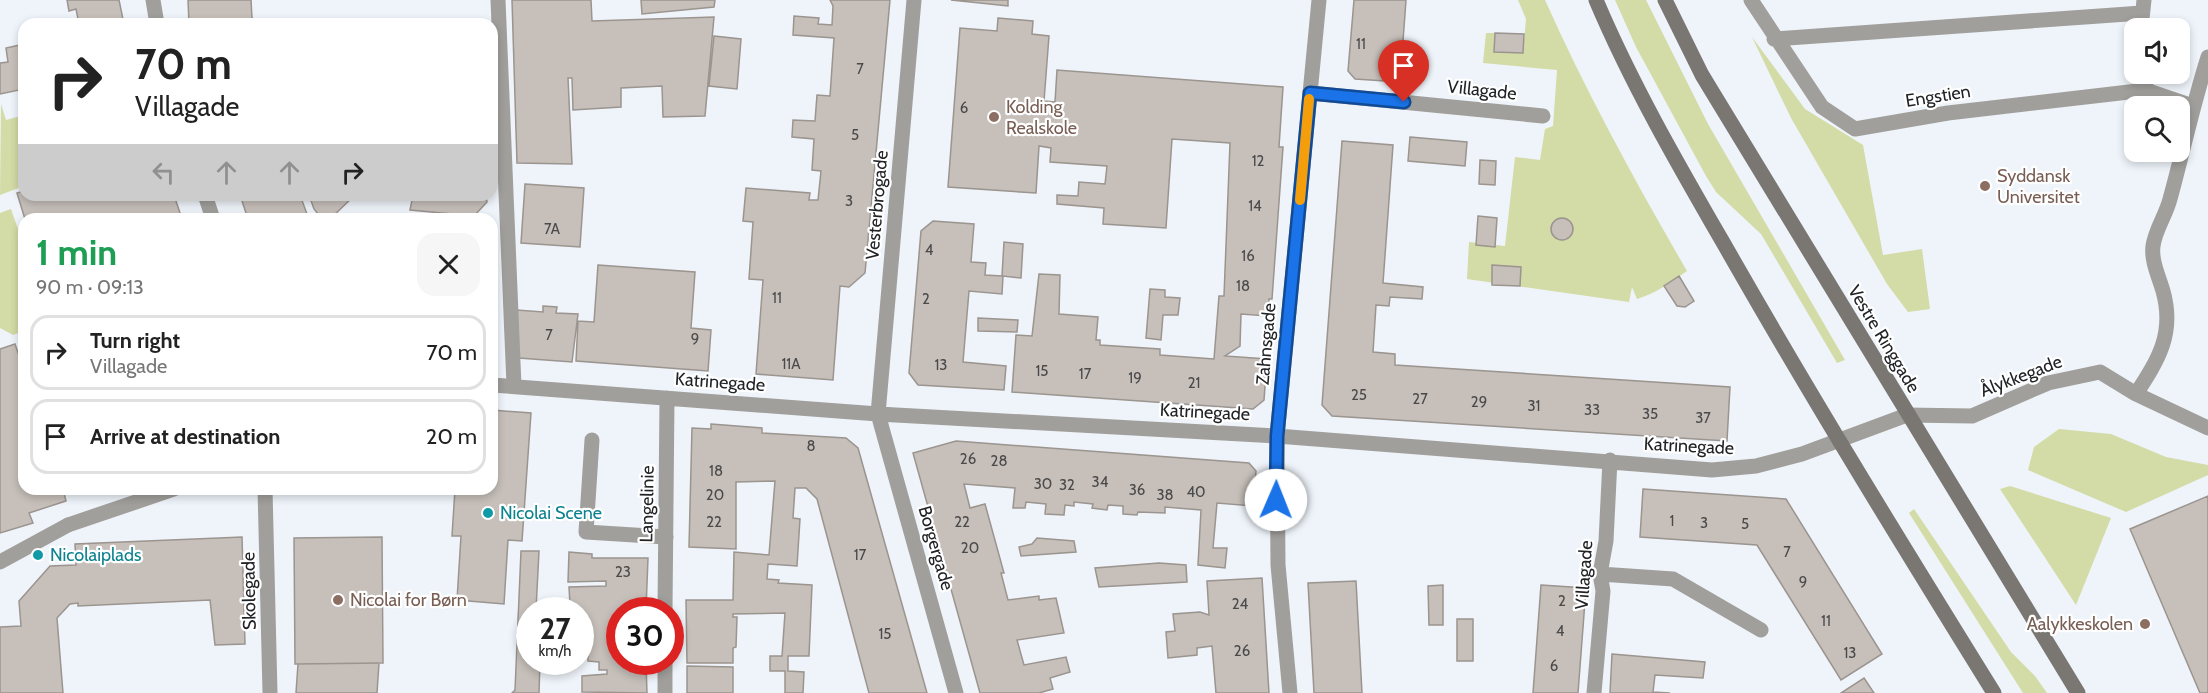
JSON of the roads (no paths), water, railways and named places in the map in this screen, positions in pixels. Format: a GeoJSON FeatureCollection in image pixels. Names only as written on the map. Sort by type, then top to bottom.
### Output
{"type":"FeatureCollection","features":[{"type":"Feature","properties":{"kind":"main road"},"geometry":{"type":"LineString","coordinates":[[1596,0],[1617,51],[1838,441],[1994,693]]}},
{"type":"Feature","properties":{"kind":"main road","name":"Vestre Ringgade"},"geometry":{"type":"LineString","coordinates":[[1665,0],[1702,75],[2078,693]]}},
{"type":"Feature","properties":{"kind":"street"},"geometry":{"type":"LineString","coordinates":[[153,0],[156,18]]}},
{"type":"Feature","properties":{"kind":"street"},"geometry":{"type":"LineString","coordinates":[[498,0],[514,386]]}},
{"type":"Feature","properties":{"kind":"street","name":"Vesterbrogade"},"geometry":{"type":"LineString","coordinates":[[878,414],[914,0]]}},
{"type":"Feature","properties":{"kind":"street","name":"Zahnsgade"},"geometry":{"type":"LineString","coordinates":[[1290,693],[1278,566],[1277,436],[1318,0]]}},
{"type":"Feature","properties":{"kind":"street","name":"Engstien"},"geometry":{"type":"LineString","coordinates":[[1751,0],[1774,39],[1822,107],[1855,129],[1948,113],[2146,90],[2193,106]]}},
{"type":"Feature","properties":{"kind":"street"},"geometry":{"type":"LineString","coordinates":[[1774,39],[2142,14]]}},
{"type":"Feature","properties":{"kind":"street"},"geometry":{"type":"LineString","coordinates":[[2136,394],[2160,356],[2164,340],[2163,294],[2152,250],[2154,237],[2169,202],[2208,57]]}},
{"type":"Feature","properties":{"kind":"street"},"geometry":{"type":"LineString","coordinates":[[2146,84],[2146,90]]}},
{"type":"Feature","properties":{"kind":"street","name":"Villagade"},"geometry":{"type":"LineString","coordinates":[[1310,93],[1543,116]]}},
{"type":"Feature","properties":{"kind":"street","name":"Ålykkegade"},"geometry":{"type":"LineString","coordinates":[[1907,415],[1972,416],[2048,383],[2100,372],[2136,394],[2208,428]]}},
{"type":"Feature","properties":{"kind":"street","name":"Katrinegade"},"geometry":{"type":"LineString","coordinates":[[498,385],[878,414],[1277,436],[1728,470],[1756,466],[1838,441],[1907,415]]}},
{"type":"Feature","properties":{"kind":"street","name":"Langelinie"},"geometry":{"type":"LineString","coordinates":[[665,597],[667,398]]}},
{"type":"Feature","properties":{"kind":"street","name":"Borgergade"},"geometry":{"type":"LineString","coordinates":[[878,414],[956,693]]}},
{"type":"Feature","properties":{"kind":"street"},"geometry":{"type":"LineString","coordinates":[[592,441],[586,532],[666,537]]}},
{"type":"Feature","properties":{"kind":"street","name":"Villagade"},"geometry":{"type":"LineString","coordinates":[[1594,693],[1603,591],[1600,574],[1606,541],[1610,460]]}},
{"type":"Feature","properties":{"kind":"street"},"geometry":{"type":"LineString","coordinates":[[0,562],[68,525],[156,495]]}},
{"type":"Feature","properties":{"kind":"street","name":"Skolegade"},"geometry":{"type":"LineString","coordinates":[[265,495],[270,693]]}},
{"type":"Feature","properties":{"kind":"street"},"geometry":{"type":"LineString","coordinates":[[1600,574],[1673,579],[1761,630]]}},
{"type":"Feature","properties":{"kind":"street"},"geometry":{"type":"LineString","coordinates":[[665,675],[665,693]]}},
{"type":"Feature","properties":{"kind":"place","name":"Kolding Realskole"},"geometry":{"type":"Point","coordinates":[994,117]}},
{"type":"Feature","properties":{"kind":"place","name":"Syddansk Universitet"},"geometry":{"type":"Point","coordinates":[1985,186]}},
{"type":"Feature","properties":{"kind":"place","name":"Nicolai Scene"},"geometry":{"type":"Point","coordinates":[488,513]}},
{"type":"Feature","properties":{"kind":"place","name":"Nicolaiplads"},"geometry":{"type":"Point","coordinates":[38,555]}},
{"type":"Feature","properties":{"kind":"place","name":"Nicolai for Børn"},"geometry":{"type":"Point","coordinates":[338,600]}},
{"type":"Feature","properties":{"kind":"place","name":"Aalykkeskolen"},"geometry":{"type":"Point","coordinates":[2145,624]}}]}
